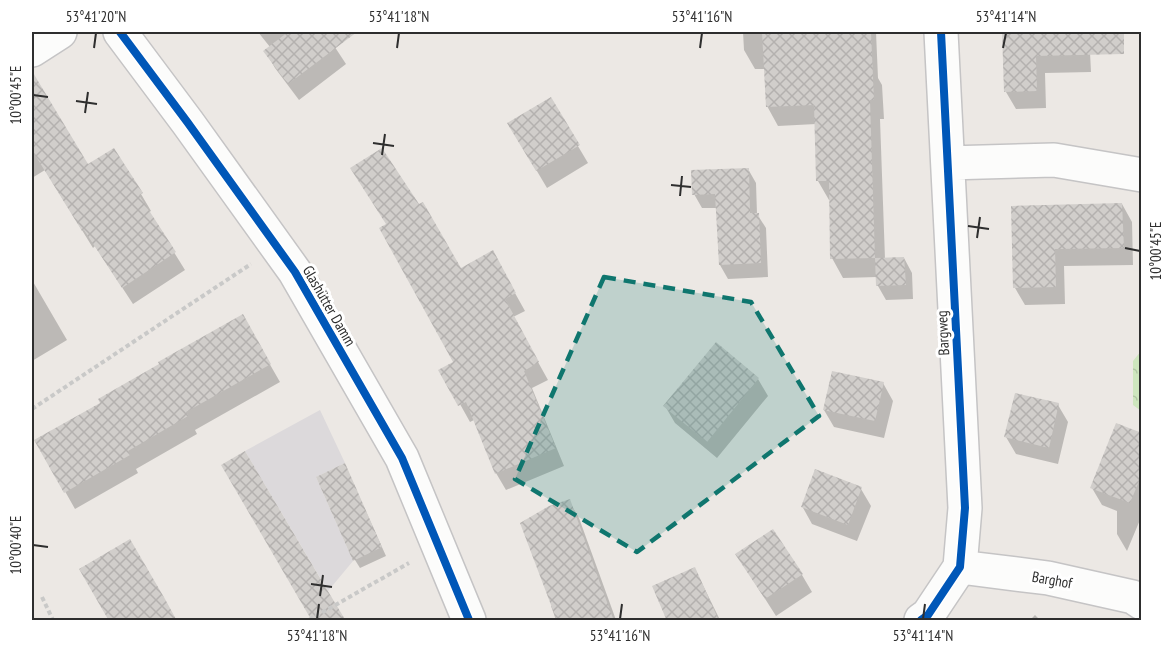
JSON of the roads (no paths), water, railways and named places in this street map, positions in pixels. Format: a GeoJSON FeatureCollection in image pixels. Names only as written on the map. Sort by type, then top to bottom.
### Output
{"type":"FeatureCollection","features":[{"type":"Feature","properties":{"kind":"street"},"geometry":{"type":"LineString","coordinates":[[32,50],[60,32]]}},
{"type":"Feature","properties":{"kind":"street","name":"Glashütter Damm"},"geometry":{"type":"LineString","coordinates":[[120,32],[194,130],[295,272],[402,458],[469,621]]}},
{"type":"Feature","properties":{"kind":"street","name":"Bargweg"},"geometry":{"type":"LineString","coordinates":[[921,621],[928,615],[960,567],[965,508],[940,32]]}},
{"type":"Feature","properties":{"kind":"street"},"geometry":{"type":"LineString","coordinates":[[948,163],[1054,160],[1142,175]]}},
{"type":"Feature","properties":{"kind":"street","name":"Barghof"},"geometry":{"type":"LineString","coordinates":[[960,567],[1048,578],[1132,597],[1142,603]]}}]}
